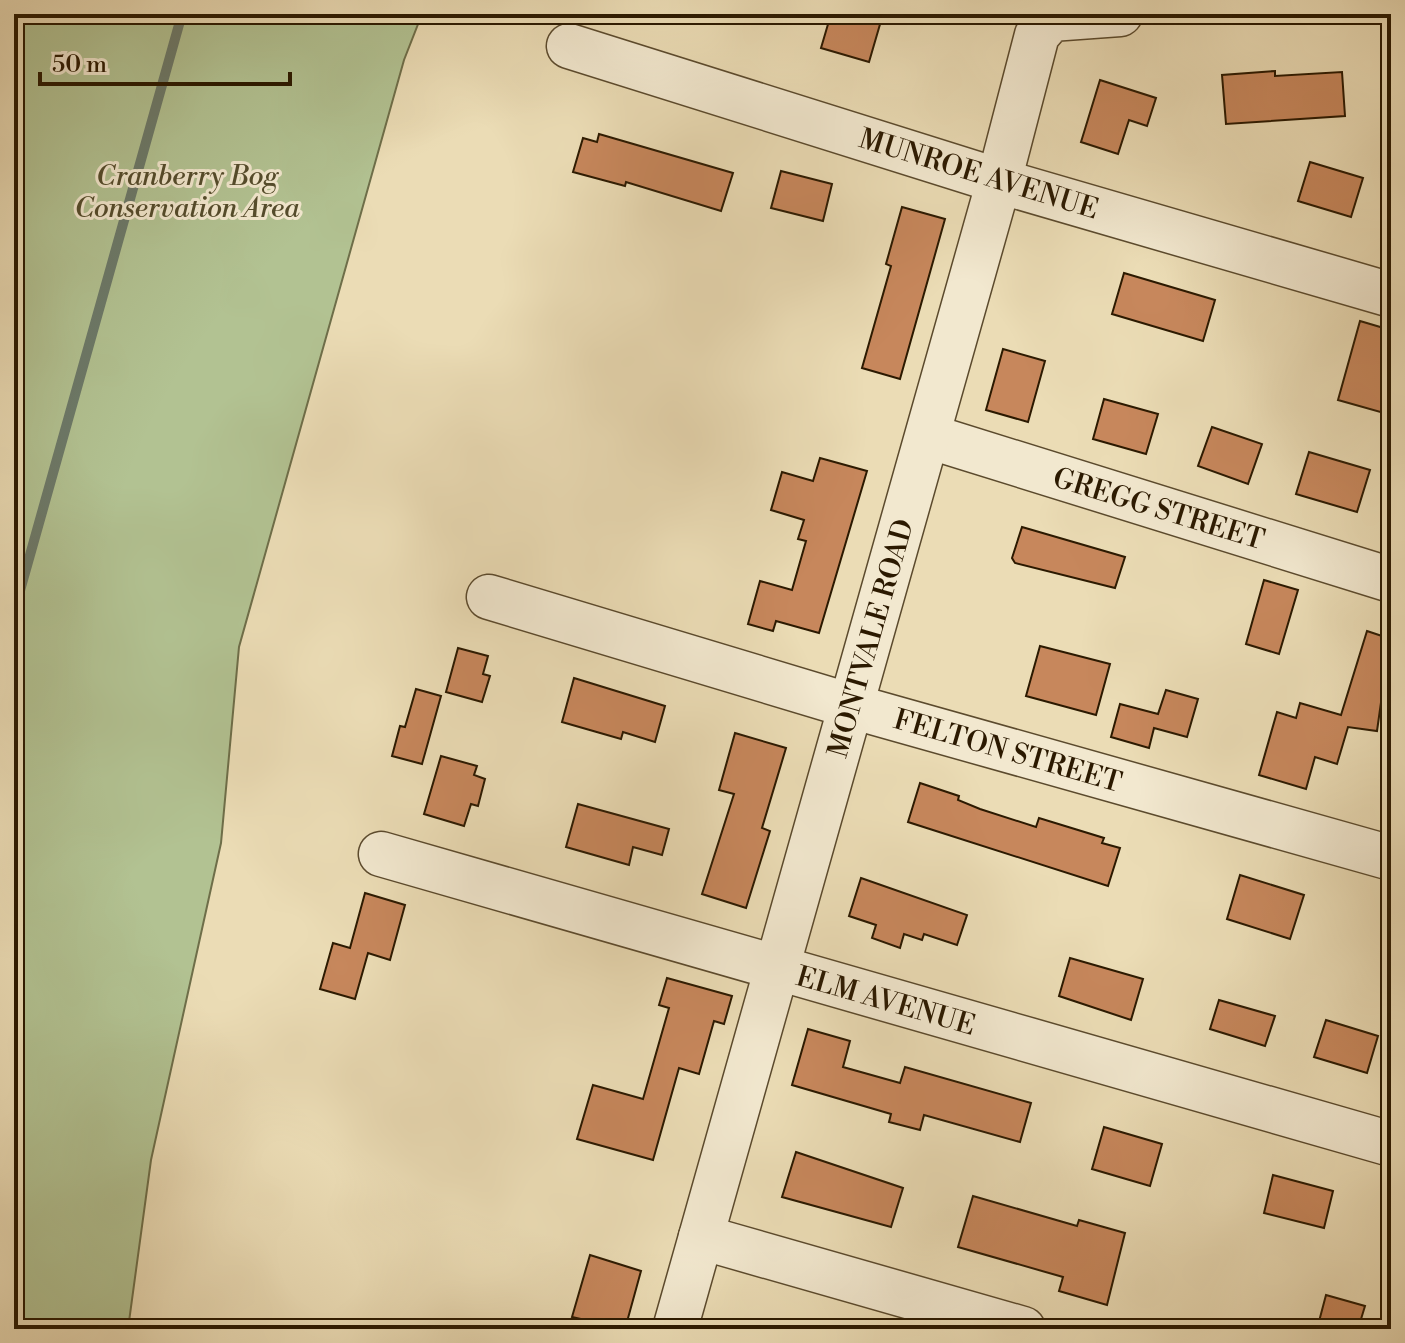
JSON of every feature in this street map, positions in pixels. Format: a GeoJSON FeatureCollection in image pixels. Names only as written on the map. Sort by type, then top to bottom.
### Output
{"type":"FeatureCollection","features":[{"type":"Feature","properties":{"kind":"street","name":"MONTVALE ROAD"},"geometry":{"type":"LineString","coordinates":[[675,1329],[928,436],[1037,35],[1045,18],[1120,14]]}},
{"type":"Feature","properties":{"kind":"street","name":"MUNROE AVENUE"},"geometry":{"type":"LineString","coordinates":[[569,46],[999,181],[1391,295]]}},
{"type":"Feature","properties":{"kind":"street","name":"GREGG STREET"},"geometry":{"type":"LineString","coordinates":[[928,436],[1391,580]]}},
{"type":"Feature","properties":{"kind":"street","name":"FELTON STREET"},"geometry":{"type":"LineString","coordinates":[[489,597],[851,706],[1391,858]]}},
{"type":"Feature","properties":{"kind":"street","name":"ELM AVENUE"},"geometry":{"type":"LineString","coordinates":[[381,854],[1391,1144]]}},
{"type":"Feature","properties":{"kind":"street"},"geometry":{"type":"LineString","coordinates":[[701,1237],[1023,1329]]}},
{"type":"Feature","properties":{"kind":"green space","name":"Cranberry Bog Conservation Area"},"geometry":{"type":"Polygon","coordinates":[[[14,14],[422,14],[404,60],[239,647],[221,843],[151,1160],[128,1329],[14,1329],[14,14]]]}},
{"type":"Feature","properties":{"kind":"building"},"geometry":{"type":"Polygon","coordinates":[[[831,14],[883,14],[869,62],[821,48],[831,14]]]}},
{"type":"Feature","properties":{"kind":"building"},"geometry":{"type":"Polygon","coordinates":[[[1275,71],[1275,76],[1342,72],[1345,116],[1226,124],[1222,75],[1275,71]]]}},
{"type":"Feature","properties":{"kind":"building"},"geometry":{"type":"Polygon","coordinates":[[[1100,80],[1156,98],[1147,126],[1129,120],[1118,154],[1081,142],[1100,80]]]}},
{"type":"Feature","properties":{"kind":"building"},"geometry":{"type":"Polygon","coordinates":[[[599,134],[733,173],[721,211],[626,182],[625,186],[573,172],[583,138],[597,142],[599,134]]]}},
{"type":"Feature","properties":{"kind":"building"},"geometry":{"type":"Polygon","coordinates":[[[1310,162],[1363,178],[1351,217],[1298,201],[1310,162]]]}},
{"type":"Feature","properties":{"kind":"building"},"geometry":{"type":"Polygon","coordinates":[[[781,171],[832,184],[823,221],[771,208],[781,171]]]}},
{"type":"Feature","properties":{"kind":"building"},"geometry":{"type":"Polygon","coordinates":[[[902,207],[945,219],[900,379],[862,368],[891,266],[886,264],[902,207]]]}},
{"type":"Feature","properties":{"kind":"building"},"geometry":{"type":"Polygon","coordinates":[[[1124,273],[1215,300],[1203,341],[1112,314],[1124,273]]]}},
{"type":"Feature","properties":{"kind":"building"},"geometry":{"type":"Polygon","coordinates":[[[1360,321],[1387,329],[1383,344],[1391,346],[1391,415],[1338,400],[1360,321]]]}},
{"type":"Feature","properties":{"kind":"building"},"geometry":{"type":"Polygon","coordinates":[[[1003,349],[1045,361],[1028,422],[986,410],[1003,349]]]}},
{"type":"Feature","properties":{"kind":"building"},"geometry":{"type":"Polygon","coordinates":[[[1104,399],[1158,414],[1146,454],[1093,439],[1104,399]]]}},
{"type":"Feature","properties":{"kind":"building"},"geometry":{"type":"Polygon","coordinates":[[[1212,427],[1262,444],[1248,484],[1198,466],[1212,427]]]}},
{"type":"Feature","properties":{"kind":"building"},"geometry":{"type":"Polygon","coordinates":[[[1309,452],[1370,470],[1357,512],[1296,494],[1309,452]]]}},
{"type":"Feature","properties":{"kind":"building"},"geometry":{"type":"Polygon","coordinates":[[[820,458],[867,471],[819,633],[776,621],[773,631],[748,624],[760,581],[792,590],[806,541],[798,539],[804,520],[771,510],[782,472],[813,481],[820,458]]]}},
{"type":"Feature","properties":{"kind":"building"},"geometry":{"type":"Polygon","coordinates":[[[1022,527],[1125,557],[1115,588],[1015,563],[1012,558],[1022,527]]]}},
{"type":"Feature","properties":{"kind":"building"},"geometry":{"type":"Polygon","coordinates":[[[1264,580],[1298,590],[1279,654],[1246,644],[1264,580]]]}},
{"type":"Feature","properties":{"kind":"building"},"geometry":{"type":"Polygon","coordinates":[[[1367,631],[1391,639],[1391,683],[1384,681],[1377,731],[1348,727],[1337,764],[1315,757],[1306,789],[1259,775],[1277,712],[1296,718],[1300,703],[1341,715],[1367,631]]]}},
{"type":"Feature","properties":{"kind":"building"},"geometry":{"type":"Polygon","coordinates":[[[1040,646],[1110,664],[1096,715],[1026,696],[1040,646]]]}},
{"type":"Feature","properties":{"kind":"building"},"geometry":{"type":"Polygon","coordinates":[[[458,648],[488,656],[483,674],[490,676],[482,702],[446,692],[458,648]]]}},
{"type":"Feature","properties":{"kind":"building"},"geometry":{"type":"Polygon","coordinates":[[[574,678],[665,706],[655,742],[623,732],[621,739],[562,722],[574,678]]]}},
{"type":"Feature","properties":{"kind":"building"},"geometry":{"type":"Polygon","coordinates":[[[416,689],[441,696],[422,764],[392,756],[400,726],[405,727],[416,689]]]}},
{"type":"Feature","properties":{"kind":"building"},"geometry":{"type":"Polygon","coordinates":[[[1166,690],[1198,699],[1187,737],[1154,728],[1149,748],[1111,737],[1120,704],[1158,714],[1166,690]]]}},
{"type":"Feature","properties":{"kind":"building"},"geometry":{"type":"Polygon","coordinates":[[[735,733],[786,748],[762,828],[770,831],[746,908],[702,894],[734,794],[719,790],[735,733]]]}},
{"type":"Feature","properties":{"kind":"building"},"geometry":{"type":"Polygon","coordinates":[[[441,756],[477,766],[474,775],[485,779],[478,806],[471,804],[464,826],[424,814],[441,756]]]}},
{"type":"Feature","properties":{"kind":"building"},"geometry":{"type":"Polygon","coordinates":[[[920,783],[959,796],[958,800],[980,809],[1036,827],[1039,818],[1104,838],[1102,843],[1120,848],[1108,886],[908,822],[920,783]]]}},
{"type":"Feature","properties":{"kind":"building"},"geometry":{"type":"Polygon","coordinates":[[[578,804],[669,829],[662,855],[633,847],[629,865],[566,847],[578,804]]]}},
{"type":"Feature","properties":{"kind":"building"},"geometry":{"type":"Polygon","coordinates":[[[1240,875],[1304,895],[1290,939],[1227,919],[1240,875]]]}},
{"type":"Feature","properties":{"kind":"building"},"geometry":{"type":"Polygon","coordinates":[[[861,878],[967,915],[957,945],[924,934],[922,940],[904,934],[900,948],[872,938],[876,925],[849,916],[861,878]]]}},
{"type":"Feature","properties":{"kind":"building"},"geometry":{"type":"Polygon","coordinates":[[[365,893],[405,905],[390,960],[368,953],[355,999],[320,989],[333,943],[350,948],[365,893]]]}},
{"type":"Feature","properties":{"kind":"building"},"geometry":{"type":"Polygon","coordinates":[[[1070,958],[1143,979],[1131,1020],[1059,996],[1070,958]]]}},
{"type":"Feature","properties":{"kind":"building"},"geometry":{"type":"Polygon","coordinates":[[[667,978],[732,996],[724,1024],[714,1021],[699,1074],[679,1068],[653,1160],[577,1139],[593,1085],[643,1099],[669,1008],[659,1005],[667,978]]]}},
{"type":"Feature","properties":{"kind":"building"},"geometry":{"type":"Polygon","coordinates":[[[1219,1000],[1275,1016],[1265,1046],[1210,1029],[1219,1000]]]}},
{"type":"Feature","properties":{"kind":"building"},"geometry":{"type":"Polygon","coordinates":[[[1326,1020],[1378,1036],[1367,1073],[1314,1057],[1326,1020]]]}},
{"type":"Feature","properties":{"kind":"building"},"geometry":{"type":"Polygon","coordinates":[[[808,1029],[850,1041],[843,1067],[900,1083],[905,1067],[1031,1103],[1020,1142],[924,1115],[920,1130],[889,1122],[891,1114],[792,1085],[808,1029]]]}},
{"type":"Feature","properties":{"kind":"building"},"geometry":{"type":"Polygon","coordinates":[[[1104,1127],[1162,1144],[1150,1186],[1092,1169],[1104,1127]]]}},
{"type":"Feature","properties":{"kind":"building"},"geometry":{"type":"Polygon","coordinates":[[[796,1152],[903,1188],[891,1227],[782,1197],[796,1152]]]}},
{"type":"Feature","properties":{"kind":"building"},"geometry":{"type":"Polygon","coordinates":[[[1273,1175],[1333,1191],[1324,1228],[1264,1213],[1273,1175]]]}},
{"type":"Feature","properties":{"kind":"building"},"geometry":{"type":"Polygon","coordinates":[[[973,1196],[1077,1226],[1079,1220],[1125,1233],[1107,1305],[1059,1291],[1063,1277],[958,1247],[973,1196]]]}},
{"type":"Feature","properties":{"kind":"building"},"geometry":{"type":"Polygon","coordinates":[[[590,1255],[641,1271],[625,1329],[572,1317],[590,1255]]]}},
{"type":"Feature","properties":{"kind":"building"},"geometry":{"type":"Polygon","coordinates":[[[1326,1295],[1365,1306],[1358,1329],[1317,1329],[1326,1295]]]}},
{"type":"Feature","properties":{"kind":"waterway"},"geometry":{"type":"LineString","coordinates":[[14,612],[182,14]]}}]}
